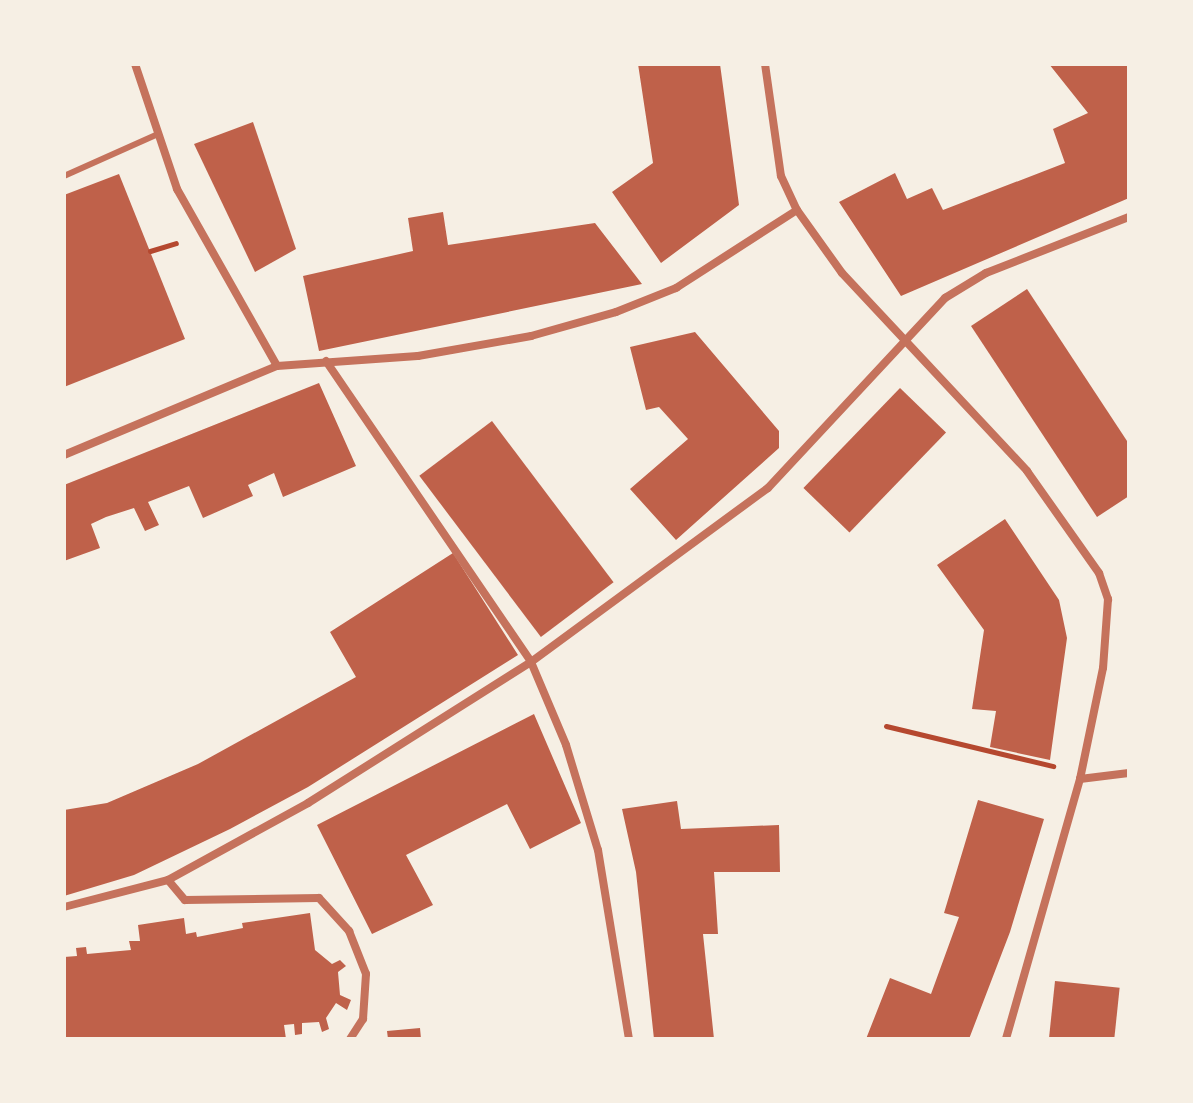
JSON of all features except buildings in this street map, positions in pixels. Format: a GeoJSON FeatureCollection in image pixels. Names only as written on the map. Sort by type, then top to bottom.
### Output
{"type":"FeatureCollection","features":[{"type":"Feature","properties":{"kind":"street"},"geometry":{"type":"LineString","coordinates":[[135,64],[177,189],[277,366]]}},
{"type":"Feature","properties":{"kind":"street"},"geometry":{"type":"LineString","coordinates":[[765,64],[781,176],[797,210],[842,273],[1027,471],[1099,573],[1109,625],[1080,779],[1006,1039]]}},
{"type":"Feature","properties":{"kind":"street"},"geometry":{"type":"LineString","coordinates":[[64,455],[277,366],[418,356],[531,336],[616,312],[676,288],[797,210]]}},
{"type":"Feature","properties":{"kind":"street"},"geometry":{"type":"LineString","coordinates":[[64,907],[168,880],[308,803],[531,662],[768,488],[945,298],[986,273],[1129,217]]}},
{"type":"Feature","properties":{"kind":"street"},"geometry":{"type":"LineString","coordinates":[[326,361],[531,662],[566,745],[598,850],[629,1039]]}},
{"type":"Feature","properties":{"kind":"street"},"geometry":{"type":"LineString","coordinates":[[1080,779],[1129,773]]}},
{"type":"Feature","properties":{"kind":"street"},"geometry":{"type":"LineString","coordinates":[[168,880],[185,900],[319,898],[349,931],[366,974],[363,1019],[350,1039]]}},
{"type":"Feature","properties":{"kind":"lane"},"geometry":{"type":"LineString","coordinates":[[64,176],[158,134]]}},
{"type":"Feature","properties":{"kind":"path"},"geometry":{"type":"LineString","coordinates":[[150,251],[178,242]]}},
{"type":"Feature","properties":{"kind":"path"},"geometry":{"type":"LineString","coordinates":[[886,726],[1053,766]]}}]}
